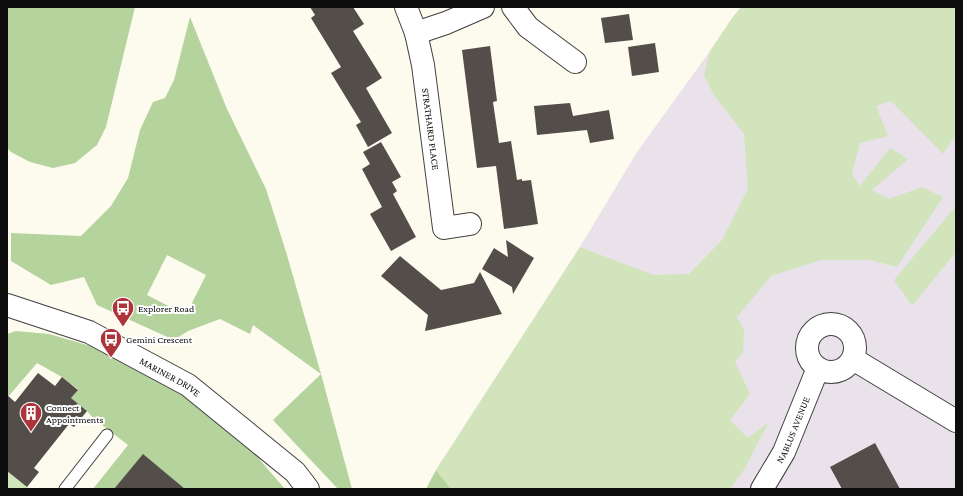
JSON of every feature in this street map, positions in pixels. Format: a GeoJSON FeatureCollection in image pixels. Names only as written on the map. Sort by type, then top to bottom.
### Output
{"type":"FeatureCollection","features":[{"type":"Feature","properties":{"kind":"street","name":"STRATHAIRD PLACE"},"geometry":{"type":"LineString","coordinates":[[406,7],[416,33],[423,65],[444,228],[470,224]]}},
{"type":"Feature","properties":{"kind":"street"},"geometry":{"type":"LineString","coordinates":[[416,33],[446,23],[483,7]]}},
{"type":"Feature","properties":{"kind":"street"},"geometry":{"type":"LineString","coordinates":[[513,7],[528,27],[575,62]]}},
{"type":"Feature","properties":{"kind":"street","name":"MARINER DRIVE"},"geometry":{"type":"LineString","coordinates":[[7,305],[89,332],[188,385],[295,472],[308,489]]}},
{"type":"Feature","properties":{"kind":"street"},"geometry":{"type":"LineString","coordinates":[[836,324],[844,327],[850,332],[854,340],[855,348],[853,359],[848,365],[838,371],[831,372],[818,368],[812,363],[808,355],[808,338],[819,326],[836,324]]}},
{"type":"Feature","properties":{"kind":"street"},"geometry":{"type":"LineString","coordinates":[[853,359],[956,421]]}},
{"type":"Feature","properties":{"kind":"street","name":"NABLUS AVENUE"},"geometry":{"type":"LineString","coordinates":[[762,489],[784,452],[818,368]]}},
{"type":"Feature","properties":{"kind":"lane"},"geometry":{"type":"LineString","coordinates":[[65,489],[107,435]]}},
{"type":"Feature","properties":{"kind":"shaded area"},"geometry":{"type":"Polygon","coordinates":[[[741,7],[956,7],[956,489],[451,489],[436,470],[580,247],[637,152],[741,7]]]}},
{"type":"Feature","properties":{"kind":"green space"},"geometry":{"type":"Polygon","coordinates":[[[7,7],[135,7],[106,127],[97,145],[75,163],[53,168],[30,162],[11,152],[7,148],[7,7]]]}},
{"type":"Feature","properties":{"kind":"green space"},"geometry":{"type":"Polygon","coordinates":[[[741,7],[956,7],[956,135],[943,154],[891,101],[876,106],[888,136],[860,143],[852,174],[860,186],[890,148],[908,159],[872,190],[889,199],[922,187],[943,197],[897,267],[870,260],[821,260],[771,276],[737,317],[744,330],[743,352],[735,362],[750,394],[730,420],[748,438],[769,422],[745,468],[730,489],[451,489],[436,470],[580,247],[653,275],[689,274],[722,240],[748,189],[744,134],[714,95],[704,75],[710,51],[741,7]]]}},
{"type":"Feature","properties":{"kind":"green space"},"geometry":{"type":"Polygon","coordinates":[[[190,17],[227,109],[266,189],[287,255],[321,374],[253,325],[250,334],[220,319],[188,331],[174,340],[97,305],[84,277],[51,285],[11,261],[11,233],[81,236],[111,206],[128,178],[140,130],[153,102],[165,98],[174,80],[190,17]],[[167,255],[147,295],[186,315],[206,275],[167,255]]]}},
{"type":"Feature","properties":{"kind":"green space"},"geometry":{"type":"Polygon","coordinates":[[[956,206],[956,252],[912,306],[894,280],[956,206]]]}},
{"type":"Feature","properties":{"kind":"green space"},"geometry":{"type":"Polygon","coordinates":[[[16,331],[49,334],[94,347],[183,393],[248,446],[285,489],[93,489],[128,445],[93,418],[71,398],[78,389],[62,377],[37,363],[7,398],[7,334],[16,331]]]}},
{"type":"Feature","properties":{"kind":"green space"},"geometry":{"type":"Polygon","coordinates":[[[321,374],[352,489],[338,489],[273,420],[321,374]]]}},
{"type":"Feature","properties":{"kind":"green space"},"geometry":{"type":"Polygon","coordinates":[[[436,470],[451,489],[426,489],[436,470]]]}},
{"type":"Feature","properties":{"kind":"green space"},"geometry":{"type":"Polygon","coordinates":[[[7,471],[27,487],[30,489],[7,489],[7,471]]]}},
{"type":"Feature","properties":{"kind":"building"},"geometry":{"type":"Polygon","coordinates":[[[310,7],[353,7],[364,24],[353,31],[382,78],[366,88],[392,133],[368,147],[356,125],[361,122],[331,73],[341,67],[311,18],[315,15],[310,7]]]}},
{"type":"Feature","properties":{"kind":"building"},"geometry":{"type":"Polygon","coordinates":[[[629,14],[633,40],[605,43],[601,18],[629,14]]]}},
{"type":"Feature","properties":{"kind":"building"},"geometry":{"type":"Polygon","coordinates":[[[655,43],[659,72],[632,76],[628,47],[655,43]]]}},
{"type":"Feature","properties":{"kind":"building"},"geometry":{"type":"Polygon","coordinates":[[[490,46],[497,101],[493,102],[499,143],[511,141],[517,180],[531,180],[538,224],[504,229],[496,166],[477,168],[462,50],[490,46]]]}},
{"type":"Feature","properties":{"kind":"building"},"geometry":{"type":"Polygon","coordinates":[[[570,103],[573,116],[609,110],[614,139],[590,143],[587,130],[537,135],[534,106],[570,103]]]}},
{"type":"Feature","properties":{"kind":"building"},"geometry":{"type":"Polygon","coordinates":[[[381,142],[401,177],[392,182],[397,191],[393,194],[416,237],[391,251],[370,214],[382,207],[362,169],[370,164],[363,152],[381,142]]]}},
{"type":"Feature","properties":{"kind":"building"},"geometry":{"type":"Polygon","coordinates":[[[506,240],[534,258],[513,294],[512,287],[482,269],[494,248],[508,257],[506,240]]]}},
{"type":"Feature","properties":{"kind":"building"},"geometry":{"type":"Polygon","coordinates":[[[400,256],[441,290],[474,283],[480,272],[502,314],[425,331],[428,315],[381,276],[400,256]]]}},
{"type":"Feature","properties":{"kind":"building","name":"Connect Appointments"},"geometry":{"type":"Polygon","coordinates":[[[38,373],[55,386],[62,377],[78,390],[71,398],[87,411],[74,427],[69,424],[34,468],[39,472],[27,487],[7,471],[7,395],[15,402],[38,373]]]}},
{"type":"Feature","properties":{"kind":"building"},"geometry":{"type":"Polygon","coordinates":[[[875,443],[900,489],[842,489],[830,467],[875,443]]]}},
{"type":"Feature","properties":{"kind":"building"},"geometry":{"type":"Polygon","coordinates":[[[143,454],[185,489],[114,489],[143,454]]]}},
{"type":"Feature","properties":{"kind":"place","name":"Explorer Road"},"geometry":{"type":"Point","coordinates":[123,328]}},
{"type":"Feature","properties":{"kind":"place","name":"Gemini Crescent"},"geometry":{"type":"Point","coordinates":[111,358]}},
{"type":"Feature","properties":{"kind":"place","name":"Connect Appointments"},"geometry":{"type":"Point","coordinates":[31,432]}}]}
